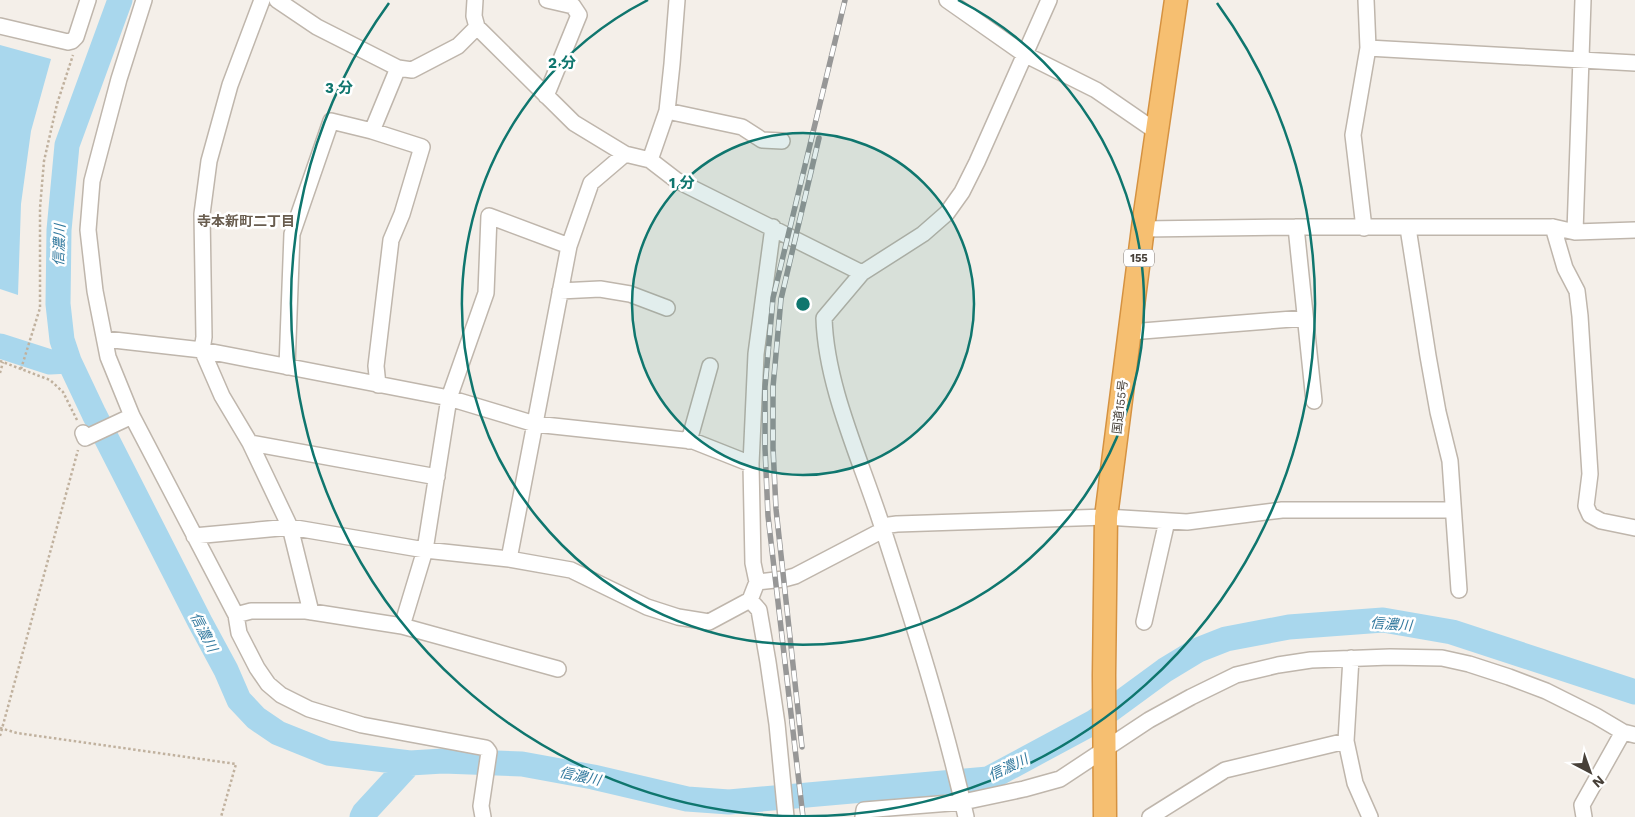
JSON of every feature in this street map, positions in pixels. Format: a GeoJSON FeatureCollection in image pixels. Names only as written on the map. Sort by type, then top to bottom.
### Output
{"type":"FeatureCollection","features":[{"type":"Feature","properties":{"kind":"highway","name":"国道155号"},"geometry":{"type":"LineString","coordinates":[[1105,817],[1106,517],[1143,228],[1176,0]]}},
{"type":"Feature","properties":{"kind":"street"},"geometry":{"type":"LineString","coordinates":[[0,26],[72,42],[76,37],[88,0]]}},
{"type":"Feature","properties":{"kind":"street"},"geometry":{"type":"LineString","coordinates":[[144,0],[119,79],[92,181],[88,230],[96,291],[108,357],[132,416],[236,615],[239,633],[257,668],[268,684],[281,695],[309,709],[362,725],[486,748],[489,752],[482,812]]}},
{"type":"Feature","properties":{"kind":"street"},"geometry":{"type":"LineString","coordinates":[[262,0],[230,85],[209,161],[202,214],[204,338],[202,350],[222,396],[250,443],[290,527],[310,612]]}},
{"type":"Feature","properties":{"kind":"street"},"geometry":{"type":"LineString","coordinates":[[277,0],[317,27],[398,68],[412,70],[458,46],[478,27]]}},
{"type":"Feature","properties":{"kind":"street"},"geometry":{"type":"LineString","coordinates":[[475,0],[474,16],[478,27],[574,123],[625,154],[650,160],[676,180],[862,273]]}},
{"type":"Feature","properties":{"kind":"street"},"geometry":{"type":"LineString","coordinates":[[546,96],[579,15],[574,6],[547,0]]}},
{"type":"Feature","properties":{"kind":"street"},"geometry":{"type":"LineString","coordinates":[[650,160],[667,111],[677,0]]}},
{"type":"Feature","properties":{"kind":"street"},"geometry":{"type":"LineString","coordinates":[[947,0],[1024,54],[1096,90],[1157,132]]}},
{"type":"Feature","properties":{"kind":"street"},"geometry":{"type":"LineString","coordinates":[[966,817],[952,754],[883,528],[835,387],[824,331],[824,318],[862,273],[923,234],[948,213],[962,192],[977,162],[1049,0]]}},
{"type":"Feature","properties":{"kind":"street"},"geometry":{"type":"LineString","coordinates":[[1364,228],[1354,135],[1368,48],[1366,0]]}},
{"type":"Feature","properties":{"kind":"street"},"geometry":{"type":"LineString","coordinates":[[1575,232],[1582,60],[1587,0]]}},
{"type":"Feature","properties":{"kind":"street"},"geometry":{"type":"LineString","coordinates":[[1368,48],[1635,63]]}},
{"type":"Feature","properties":{"kind":"street"},"geometry":{"type":"LineString","coordinates":[[372,131],[398,68]]}},
{"type":"Feature","properties":{"kind":"street"},"geometry":{"type":"LineString","coordinates":[[667,111],[742,126],[762,140],[782,141]]}},
{"type":"Feature","properties":{"kind":"street"},"geometry":{"type":"LineString","coordinates":[[288,367],[292,234],[331,121],[372,131],[422,147],[402,214],[391,240],[376,366],[378,385]]}},
{"type":"Feature","properties":{"kind":"street"},"geometry":{"type":"LineString","coordinates":[[509,559],[568,246],[591,183],[625,154]]}},
{"type":"Feature","properties":{"kind":"street"},"geometry":{"type":"LineString","coordinates":[[402,626],[425,550],[449,398],[486,293],[489,216],[568,246]]}},
{"type":"Feature","properties":{"kind":"street"},"geometry":{"type":"LineString","coordinates":[[194,536],[290,527],[425,550],[509,559],[571,570],[647,607],[678,617],[709,622],[750,600],[757,582],[752,563],[751,464],[756,354],[773,227]]}},
{"type":"Feature","properties":{"kind":"street"},"geometry":{"type":"LineString","coordinates":[[1296,227],[1314,401]]}},
{"type":"Feature","properties":{"kind":"street"},"geometry":{"type":"LineString","coordinates":[[1553,227],[1565,268],[1577,290],[1590,474],[1586,506],[1590,516],[1600,521],[1635,528]]}},
{"type":"Feature","properties":{"kind":"street"},"geometry":{"type":"LineString","coordinates":[[1143,228],[1553,227],[1575,232],[1635,230]]}},
{"type":"Feature","properties":{"kind":"street"},"geometry":{"type":"LineString","coordinates":[[1408,228],[1431,375],[1450,461],[1459,590]]}},
{"type":"Feature","properties":{"kind":"street"},"geometry":{"type":"LineString","coordinates":[[560,291],[600,289],[630,294],[667,308]]}},
{"type":"Feature","properties":{"kind":"street"},"geometry":{"type":"LineString","coordinates":[[1130,332],[1306,318]]}},
{"type":"Feature","properties":{"kind":"street"},"geometry":{"type":"LineString","coordinates":[[105,339],[202,350],[449,398],[535,424],[690,441],[751,464]]}},
{"type":"Feature","properties":{"kind":"street"},"geometry":{"type":"LineString","coordinates":[[690,441],[710,366]]}},
{"type":"Feature","properties":{"kind":"street"},"geometry":{"type":"LineString","coordinates":[[86,435],[132,416]]}},
{"type":"Feature","properties":{"kind":"street"},"geometry":{"type":"LineString","coordinates":[[250,443],[437,477]]}},
{"type":"Feature","properties":{"kind":"street"},"geometry":{"type":"LineString","coordinates":[[757,582],[795,576],[883,528],[897,524],[1106,517],[1187,522],[1282,510],[1452,510]]}},
{"type":"Feature","properties":{"kind":"street"},"geometry":{"type":"LineString","coordinates":[[1144,622],[1166,521]]}},
{"type":"Feature","properties":{"kind":"street"},"geometry":{"type":"LineString","coordinates":[[750,600],[759,610],[777,724],[786,817]]}},
{"type":"Feature","properties":{"kind":"street"},"geometry":{"type":"LineString","coordinates":[[236,615],[251,611],[310,612],[402,626],[558,669]]}},
{"type":"Feature","properties":{"kind":"street"},"geometry":{"type":"LineString","coordinates":[[863,817],[864,810],[962,798],[1060,779],[1105,748],[1158,716],[1191,697],[1236,676],[1278,665],[1311,660],[1390,657],[1442,658],[1469,664],[1546,691],[1629,733],[1582,805],[1584,817]]}},
{"type":"Feature","properties":{"kind":"street"},"geometry":{"type":"LineString","coordinates":[[1351,658],[1346,741],[1355,784],[1370,817]]}},
{"type":"Feature","properties":{"kind":"street"},"geometry":{"type":"LineString","coordinates":[[1150,817],[1225,770],[1346,741]]}},
{"type":"Feature","properties":{"kind":"path"},"geometry":{"type":"LineString","coordinates":[[21,369],[40,308],[40,208],[44,161],[57,104],[74,52],[72,42]]}},
{"type":"Feature","properties":{"kind":"path"},"geometry":{"type":"LineString","coordinates":[[0,373],[2,361],[50,380],[63,392],[86,435],[79,446],[0,736]]}},
{"type":"Feature","properties":{"kind":"path"},"geometry":{"type":"LineString","coordinates":[[1,728],[17,734],[236,764],[221,817]]}},
{"type":"Feature","properties":{"kind":"water"},"geometry":{"type":"Polygon","coordinates":[[[0,45],[51,59],[31,131],[21,204],[18,295],[0,289],[0,45]]]}},
{"type":"Feature","properties":{"kind":"waterway","name":"信濃川"},"geometry":{"type":"LineString","coordinates":[[120,0],[67,145],[59,230],[58,304],[62,340],[69,361],[94,414],[226,670],[239,700],[256,718],[278,733],[328,753],[410,763],[443,761],[522,764],[593,777],[687,799],[729,802],[988,779],[1094,722],[1165,670],[1198,650],[1226,639],[1289,627],[1383,620],[1452,632],[1635,692]]}},
{"type":"Feature","properties":{"kind":"waterway"},"geometry":{"type":"LineString","coordinates":[[0,346],[50,362],[69,361]]}},
{"type":"Feature","properties":{"kind":"waterway"},"geometry":{"type":"LineString","coordinates":[[362,817],[410,763]]}},
{"type":"Feature","properties":{"kind":"railway"},"geometry":{"type":"LineString","coordinates":[[803,817],[768,516],[765,387],[773,298],[845,0]]}},
{"type":"Feature","properties":{"kind":"railway"},"geometry":{"type":"LineString","coordinates":[[802,747],[776,509],[773,387],[781,299],[819,138]]}},
{"type":"Feature","properties":{"kind":"district","name":"寺本新町二丁目"},"geometry":{"type":"Point","coordinates":[246,221]}}]}
